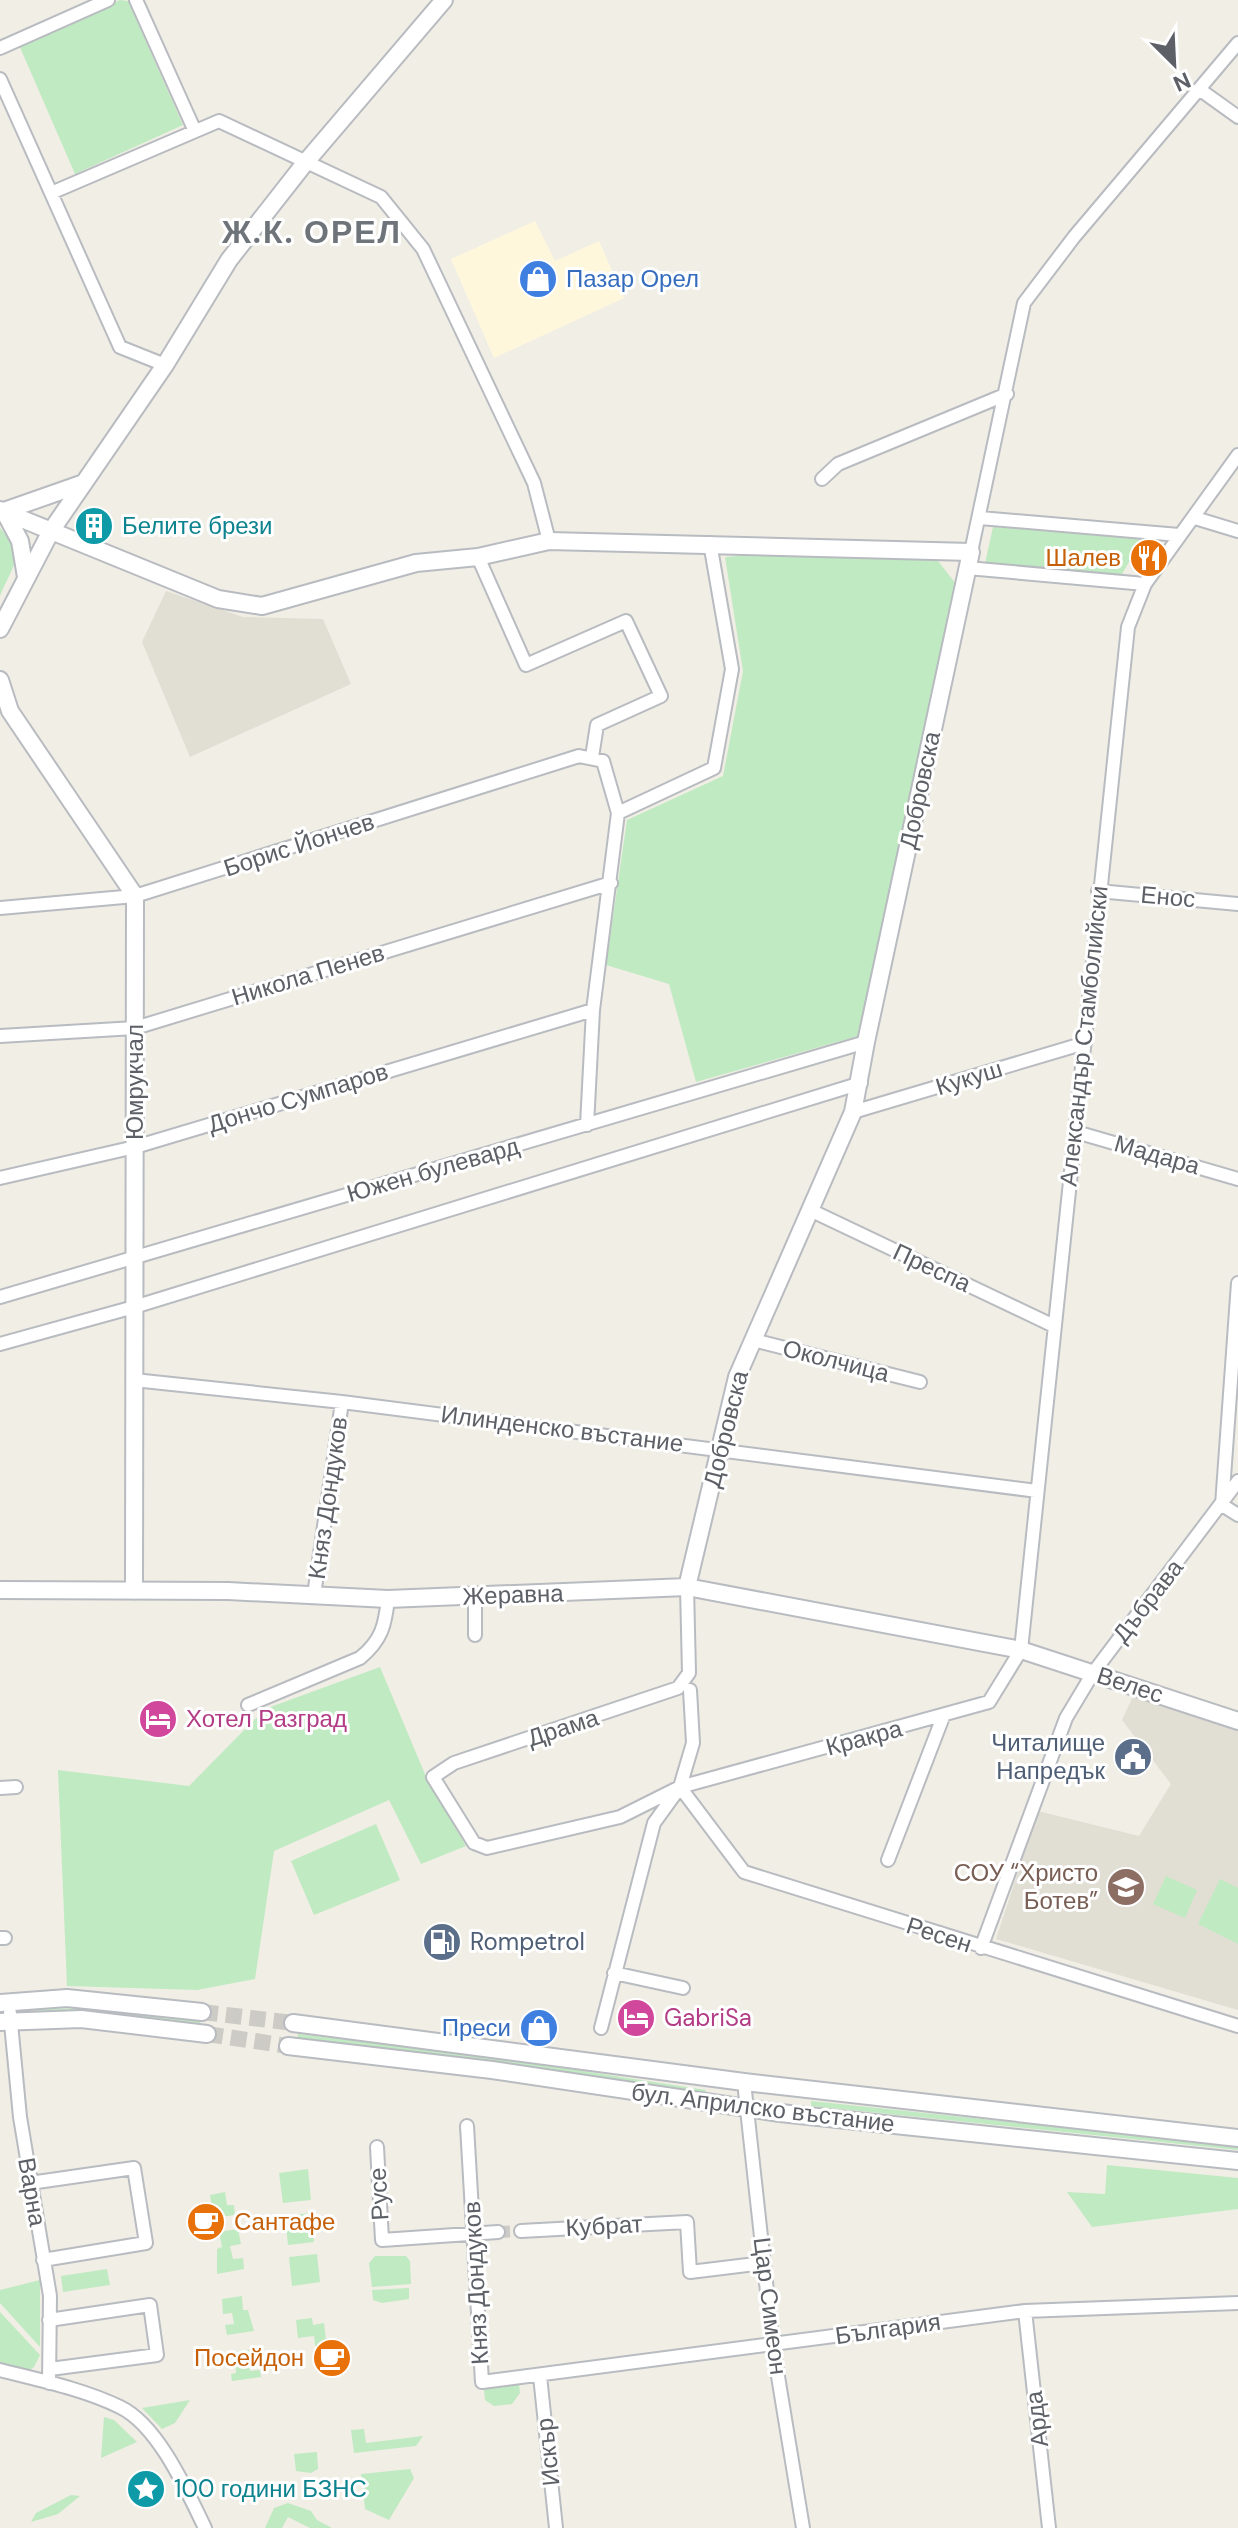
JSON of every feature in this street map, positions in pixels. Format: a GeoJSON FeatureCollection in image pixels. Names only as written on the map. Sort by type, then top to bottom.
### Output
{"type":"FeatureCollection","features":[{"type":"Feature","properties":{"kind":"street"},"geometry":{"type":"LineString","coordinates":[[0,48],[108,0]]}},
{"type":"Feature","properties":{"kind":"street"},"geometry":{"type":"LineString","coordinates":[[136,0],[194,129]]}},
{"type":"Feature","properties":{"kind":"street"},"geometry":{"type":"LineString","coordinates":[[0,629],[51,531],[165,365],[229,260],[305,163],[444,0]]}},
{"type":"Feature","properties":{"kind":"street","name":"Добровска"},"geometry":{"type":"LineString","coordinates":[[687,1587],[737,1377],[853,1112],[861,1083],[866,1042],[1007,394],[1024,303],[1074,237],[1238,43]]}},
{"type":"Feature","properties":{"kind":"street"},"geometry":{"type":"LineString","coordinates":[[0,79],[120,347],[165,365]]}},
{"type":"Feature","properties":{"kind":"street"},"geometry":{"type":"LineString","coordinates":[[1199,89],[1238,117]]}},
{"type":"Feature","properties":{"kind":"street"},"geometry":{"type":"LineString","coordinates":[[51,193],[194,129],[219,121],[381,197],[423,249],[534,483],[549,541]]}},
{"type":"Feature","properties":{"kind":"street"},"geometry":{"type":"LineString","coordinates":[[822,479],[838,464],[1007,394]]}},
{"type":"Feature","properties":{"kind":"street","name":"Александър Стамболийски"},"geometry":{"type":"LineString","coordinates":[[1021,1650],[1128,627],[1145,584],[1238,455]]}},
{"type":"Feature","properties":{"kind":"street"},"geometry":{"type":"LineString","coordinates":[[2,510],[84,482]]}},
{"type":"Feature","properties":{"kind":"street"},"geometry":{"type":"LineString","coordinates":[[2,510],[218,599],[262,606],[416,563],[478,557],[549,541],[710,543],[969,560],[1145,584]]}},
{"type":"Feature","properties":{"kind":"street"},"geometry":{"type":"LineString","coordinates":[[2,510],[20,541],[26,578]]}},
{"type":"Feature","properties":{"kind":"street"},"geometry":{"type":"LineString","coordinates":[[980,518],[1179,535]]}},
{"type":"Feature","properties":{"kind":"street"},"geometry":{"type":"LineString","coordinates":[[1195,518],[1238,531]]}},
{"type":"Feature","properties":{"kind":"street"},"geometry":{"type":"LineString","coordinates":[[618,813],[714,768],[732,669],[710,543]]}},
{"type":"Feature","properties":{"kind":"street"},"geometry":{"type":"LineString","coordinates":[[478,557],[526,665],[626,621],[661,696],[597,725],[592,757],[603,761],[618,813],[593,1010],[587,1125]]}},
{"type":"Feature","properties":{"kind":"street"},"geometry":{"type":"LineString","coordinates":[[0,680],[10,711],[135,896]]}},
{"type":"Feature","properties":{"kind":"street","name":"Борис Йончев"},"geometry":{"type":"LineString","coordinates":[[0,908],[135,896],[579,756],[592,757]]}},
{"type":"Feature","properties":{"kind":"street","name":"Никола Пенев"},"geometry":{"type":"LineString","coordinates":[[0,1036],[135,1028],[611,883]]}},
{"type":"Feature","properties":{"kind":"street","name":"Енос"},"geometry":{"type":"LineString","coordinates":[[1098,891],[1238,904]]}},
{"type":"Feature","properties":{"kind":"street","name":"Юмрукчал"},"geometry":{"type":"LineString","coordinates":[[134,1300],[135,896]]}},
{"type":"Feature","properties":{"kind":"street","name":"Дончо Сумпаров"},"geometry":{"type":"LineString","coordinates":[[0,1178],[135,1147],[593,1010]]}},
{"type":"Feature","properties":{"kind":"street","name":"Южен булевард"},"geometry":{"type":"LineString","coordinates":[[0,1297],[134,1262],[866,1042]]}},
{"type":"Feature","properties":{"kind":"street","name":"Кукуш"},"geometry":{"type":"LineString","coordinates":[[853,1112],[1085,1043]]}},
{"type":"Feature","properties":{"kind":"street"},"geometry":{"type":"LineString","coordinates":[[0,1344],[134,1300],[861,1083]]}},
{"type":"Feature","properties":{"kind":"street","name":"Мадара"},"geometry":{"type":"LineString","coordinates":[[1076,1132],[1238,1179]]}},
{"type":"Feature","properties":{"kind":"street","name":"Преспа"},"geometry":{"type":"LineString","coordinates":[[810,1210],[1054,1326]]}},
{"type":"Feature","properties":{"kind":"street"},"geometry":{"type":"LineString","coordinates":[[1238,1283],[1222,1505],[1238,1515]]}},
{"type":"Feature","properties":{"kind":"street"},"geometry":{"type":"LineString","coordinates":[[134,1300],[134,1591]]}},
{"type":"Feature","properties":{"kind":"street","name":"Околчица"},"geometry":{"type":"LineString","coordinates":[[753,1340],[920,1382]]}},
{"type":"Feature","properties":{"kind":"street","name":"Илинденско въстание"},"geometry":{"type":"LineString","coordinates":[[134,1380],[342,1402],[1037,1491]]}},
{"type":"Feature","properties":{"kind":"street","name":"Княз Дондуков"},"geometry":{"type":"LineString","coordinates":[[314,1595],[342,1402]]}},
{"type":"Feature","properties":{"kind":"street"},"geometry":{"type":"LineString","coordinates":[[1226,1438],[1238,1444]]}},
{"type":"Feature","properties":{"kind":"street","name":"Дъбрава"},"geometry":{"type":"LineString","coordinates":[[981,1948],[1066,1718],[1093,1673],[1238,1481]]}},
{"type":"Feature","properties":{"kind":"street","name":"Жеравна"},"geometry":{"type":"LineString","coordinates":[[0,1590],[388,1599],[687,1587],[1021,1650]]}},
{"type":"Feature","properties":{"kind":"street","name":"Драма"},"geometry":{"type":"LineString","coordinates":[[433,1777],[454,1763],[678,1688],[689,1673],[687,1587]]}},
{"type":"Feature","properties":{"kind":"street"},"geometry":{"type":"LineString","coordinates":[[475,1596],[475,1635]]}},
{"type":"Feature","properties":{"kind":"street"},"geometry":{"type":"LineString","coordinates":[[248,1705],[360,1658],[376,1645],[385,1627],[388,1599]]}},
{"type":"Feature","properties":{"kind":"street","name":"Велес"},"geometry":{"type":"LineString","coordinates":[[1021,1650],[1238,1721]]}},
{"type":"Feature","properties":{"kind":"street","name":"Кракра"},"geometry":{"type":"LineString","coordinates":[[433,1777],[474,1843],[487,1848],[620,1817],[680,1787],[989,1702],[1021,1650]]}},
{"type":"Feature","properties":{"kind":"street"},"geometry":{"type":"LineString","coordinates":[[601,2028],[654,1823],[680,1787],[693,1743],[690,1690]]}},
{"type":"Feature","properties":{"kind":"street"},"geometry":{"type":"LineString","coordinates":[[888,1860],[943,1717]]}},
{"type":"Feature","properties":{"kind":"street"},"geometry":{"type":"LineString","coordinates":[[0,1788],[16,1787]]}},
{"type":"Feature","properties":{"kind":"street","name":"Ресен"},"geometry":{"type":"LineString","coordinates":[[680,1787],[744,1872],[1238,2026]]}},
{"type":"Feature","properties":{"kind":"street"},"geometry":{"type":"LineString","coordinates":[[614,1973],[683,1988]]}},
{"type":"Feature","properties":{"kind":"street"},"geometry":{"type":"LineString","coordinates":[[4,2003],[67,1998],[202,2012]]}},
{"type":"Feature","properties":{"kind":"street","name":"Варна"},"geometry":{"type":"LineString","coordinates":[[4,2003],[43,2260],[50,2376]]}},
{"type":"Feature","properties":{"kind":"street"},"geometry":{"type":"LineString","coordinates":[[5,2022],[81,2019],[207,2034]]}},
{"type":"Feature","properties":{"kind":"street","name":"бул. Априлско въстание"},"geometry":{"type":"LineString","coordinates":[[293,2023],[744,2082],[1238,2138]]}},
{"type":"Feature","properties":{"kind":"street","name":"бул. Априлско въстание"},"geometry":{"type":"LineString","coordinates":[[288,2046],[492,2070],[747,2109],[1238,2161]]}},
{"type":"Feature","properties":{"kind":"street","name":"Цар Симеон"},"geometry":{"type":"LineString","coordinates":[[744,2082],[773,2346],[803,2528]]}},
{"type":"Feature","properties":{"kind":"street","name":"Княз Дондуков"},"geometry":{"type":"LineString","coordinates":[[467,2126],[482,2382],[540,2376]]}},
{"type":"Feature","properties":{"kind":"street","name":"Русе"},"geometry":{"type":"LineString","coordinates":[[377,2147],[382,2240],[473,2234]]}},
{"type":"Feature","properties":{"kind":"street"},"geometry":{"type":"LineString","coordinates":[[30,2183],[134,2168],[146,2243],[43,2260]]}},
{"type":"Feature","properties":{"kind":"street","name":"Кубрат"},"geometry":{"type":"LineString","coordinates":[[521,2231],[687,2222],[690,2272],[764,2263]]}},
{"type":"Feature","properties":{"kind":"street"},"geometry":{"type":"LineString","coordinates":[[473,2234],[498,2232]]}},
{"type":"Feature","properties":{"kind":"street","name":"България"},"geometry":{"type":"LineString","coordinates":[[540,2376],[1025,2311],[1238,2303]]}},
{"type":"Feature","properties":{"kind":"street"},"geometry":{"type":"LineString","coordinates":[[49,2320],[150,2305],[157,2355],[50,2376]]}},
{"type":"Feature","properties":{"kind":"street","name":"Арда"},"geometry":{"type":"LineString","coordinates":[[1025,2311],[1049,2528]]}},
{"type":"Feature","properties":{"kind":"street"},"geometry":{"type":"LineString","coordinates":[[0,2370],[50,2376],[121,2407],[141,2423],[154,2441],[184,2485],[205,2528]]}},
{"type":"Feature","properties":{"kind":"street","name":"Искър"},"geometry":{"type":"LineString","coordinates":[[540,2376],[556,2528]]}},
{"type":"Feature","properties":{"kind":"shaded area","name":"Пазар Орел"},"geometry":{"type":"Polygon","coordinates":[[[535,221],[555,261],[599,241],[624,298],[494,358],[451,259],[535,221]]]}},
{"type":"Feature","properties":{"kind":"shaded area"},"geometry":{"type":"Polygon","coordinates":[[[166,591],[243,617],[323,619],[351,684],[190,757],[142,642],[166,591]]]}},
{"type":"Feature","properties":{"kind":"shaded area","name":"СОУ “Христо Ботев”"},"geometry":{"type":"Polygon","coordinates":[[[1134,1694],[1238,1731],[1238,2010],[996,1939],[1038,1811],[1139,1836],[1171,1784],[1122,1720],[1134,1694]]]}},
{"type":"Feature","properties":{"kind":"green space"},"geometry":{"type":"Polygon","coordinates":[[[120,0],[128,1],[183,125],[75,174],[19,45],[120,0]]]}},
{"type":"Feature","properties":{"kind":"green space"},"geometry":{"type":"Polygon","coordinates":[[[993,527],[1143,537],[1121,576],[984,568],[993,527]]]}},
{"type":"Feature","properties":{"kind":"green space"},"geometry":{"type":"Polygon","coordinates":[[[0,528],[13,547],[15,562],[0,596],[0,528]]]}},
{"type":"Feature","properties":{"kind":"green space"},"geometry":{"type":"Polygon","coordinates":[[[799,551],[938,561],[956,584],[858,1036],[696,1082],[669,984],[606,965],[627,820],[723,776],[743,671],[725,557],[799,551]]]}},
{"type":"Feature","properties":{"kind":"green space"},"geometry":{"type":"Polygon","coordinates":[[[380,1667],[427,1779],[466,1846],[421,1864],[389,1800],[274,1851],[255,1979],[197,1990],[67,1986],[58,1770],[189,1786],[265,1709],[380,1667]]]}},
{"type":"Feature","properties":{"kind":"green space"},"geometry":{"type":"Polygon","coordinates":[[[376,1824],[400,1880],[314,1915],[291,1861],[376,1824]]]}},
{"type":"Feature","properties":{"kind":"green space"},"geometry":{"type":"Polygon","coordinates":[[[1166,1876],[1197,1890],[1185,1918],[1153,1904],[1166,1876]]]}},
{"type":"Feature","properties":{"kind":"green space"},"geometry":{"type":"Polygon","coordinates":[[[1220,1879],[1238,1888],[1238,1944],[1198,1924],[1220,1879]]]}},
{"type":"Feature","properties":{"kind":"green space"},"geometry":{"type":"Polygon","coordinates":[[[91,2008],[199,2018],[201,2025],[35,2015],[35,2009],[91,2008]]]}},
{"type":"Feature","properties":{"kind":"green space"},"geometry":{"type":"Polygon","coordinates":[[[298,2034],[491,2057],[706,2090],[705,2093],[297,2038],[298,2034]]]}},
{"type":"Feature","properties":{"kind":"green space"},"geometry":{"type":"Polygon","coordinates":[[[811,2101],[1238,2146],[1238,2150],[811,2106],[811,2101]]]}},
{"type":"Feature","properties":{"kind":"green space"},"geometry":{"type":"Polygon","coordinates":[[[1107,2165],[1238,2178],[1238,2209],[1092,2227],[1067,2192],[1105,2194],[1107,2165]]]}},
{"type":"Feature","properties":{"kind":"green space"},"geometry":{"type":"Polygon","coordinates":[[[308,2169],[311,2200],[283,2203],[279,2173],[308,2169]]]}},
{"type":"Feature","properties":{"kind":"green space"},"geometry":{"type":"Polygon","coordinates":[[[225,2192],[227,2205],[234,2205],[235,2215],[205,2219],[203,2209],[212,2208],[210,2195],[225,2192]]]}},
{"type":"Feature","properties":{"kind":"green space"},"geometry":{"type":"Polygon","coordinates":[[[311,2213],[314,2242],[288,2245],[285,2216],[311,2213]]]}},
{"type":"Feature","properties":{"kind":"green space"},"geometry":{"type":"Polygon","coordinates":[[[238,2229],[241,2244],[230,2246],[233,2259],[243,2258],[244,2269],[217,2274],[217,2249],[222,2247],[219,2232],[238,2229]]]}},
{"type":"Feature","properties":{"kind":"green space"},"geometry":{"type":"Polygon","coordinates":[[[317,2254],[320,2282],[292,2286],[289,2257],[317,2254]]]}},
{"type":"Feature","properties":{"kind":"green space"},"geometry":{"type":"Polygon","coordinates":[[[375,2256],[406,2256],[410,2261],[411,2284],[372,2287],[369,2263],[375,2256]]]}},
{"type":"Feature","properties":{"kind":"green space"},"geometry":{"type":"Polygon","coordinates":[[[107,2269],[110,2285],[63,2292],[61,2276],[107,2269]]]}},
{"type":"Feature","properties":{"kind":"green space"},"geometry":{"type":"Polygon","coordinates":[[[40,2280],[40,2347],[0,2303],[0,2290],[40,2280]]]}},
{"type":"Feature","properties":{"kind":"green space"},"geometry":{"type":"Polygon","coordinates":[[[409,2288],[409,2299],[382,2303],[373,2300],[372,2290],[409,2288]]]}},
{"type":"Feature","properties":{"kind":"green space"},"geometry":{"type":"Polygon","coordinates":[[[242,2296],[243,2310],[248,2310],[254,2331],[227,2335],[225,2325],[234,2324],[232,2313],[223,2314],[222,2299],[242,2296]]]}},
{"type":"Feature","properties":{"kind":"green space"},"geometry":{"type":"Polygon","coordinates":[[[0,2312],[40,2355],[34,2367],[24,2374],[0,2369],[0,2312]]]}},
{"type":"Feature","properties":{"kind":"green space"},"geometry":{"type":"Polygon","coordinates":[[[312,2318],[313,2325],[324,2323],[327,2350],[316,2352],[314,2336],[298,2338],[296,2320],[312,2318]]]}},
{"type":"Feature","properties":{"kind":"green space"},"geometry":{"type":"Polygon","coordinates":[[[257,2349],[259,2362],[249,2363],[250,2371],[260,2370],[261,2377],[232,2381],[231,2374],[236,2373],[235,2362],[240,2361],[238,2351],[257,2349]]]}},
{"type":"Feature","properties":{"kind":"green space"},"geometry":{"type":"Polygon","coordinates":[[[519,2384],[520,2393],[512,2404],[494,2406],[485,2400],[484,2389],[519,2384]]]}},
{"type":"Feature","properties":{"kind":"green space"},"geometry":{"type":"Polygon","coordinates":[[[190,2400],[175,2423],[162,2429],[142,2408],[190,2400]]]}},
{"type":"Feature","properties":{"kind":"green space"},"geometry":{"type":"Polygon","coordinates":[[[104,2417],[114,2420],[137,2442],[101,2458],[104,2417]]]}},
{"type":"Feature","properties":{"kind":"green space"},"geometry":{"type":"Polygon","coordinates":[[[364,2429],[366,2443],[423,2436],[416,2446],[354,2453],[351,2430],[364,2429]]]}},
{"type":"Feature","properties":{"kind":"green space"},"geometry":{"type":"Polygon","coordinates":[[[317,2452],[318,2469],[311,2473],[296,2471],[294,2454],[317,2452]]]}},
{"type":"Feature","properties":{"kind":"green space"},"geometry":{"type":"Polygon","coordinates":[[[410,2469],[414,2478],[389,2520],[365,2509],[361,2474],[410,2469]]]}},
{"type":"Feature","properties":{"kind":"green space"},"geometry":{"type":"Polygon","coordinates":[[[71,2495],[80,2496],[58,2514],[31,2522],[36,2513],[71,2495]]]}},
{"type":"Feature","properties":{"kind":"green space"},"geometry":{"type":"Polygon","coordinates":[[[288,2503],[311,2511],[317,2520],[332,2528],[310,2528],[288,2517],[282,2528],[265,2528],[274,2508],[288,2503]]]}},
{"type":"Feature","properties":{"kind":"tunnel"},"geometry":{"type":"LineString","coordinates":[[202,2012],[293,2023]]}},
{"type":"Feature","properties":{"kind":"tunnel"},"geometry":{"type":"LineString","coordinates":[[207,2034],[288,2046]]}},
{"type":"Feature","properties":{"kind":"tunnel"},"geometry":{"type":"LineString","coordinates":[[498,2232],[521,2231]]}},
{"type":"Feature","properties":{"kind":"place","name":"Пазар Орел"},"geometry":{"type":"Point","coordinates":[538,279]}},
{"type":"Feature","properties":{"kind":"place","name":"Белите брези"},"geometry":{"type":"Point","coordinates":[94,526]}},
{"type":"Feature","properties":{"kind":"place","name":"Шалев"},"geometry":{"type":"Point","coordinates":[1149,558]}},
{"type":"Feature","properties":{"kind":"place","name":"Хотел Разград"},"geometry":{"type":"Point","coordinates":[158,1719]}},
{"type":"Feature","properties":{"kind":"place","name":"Читалище Напредък"},"geometry":{"type":"Point","coordinates":[1133,1757]}},
{"type":"Feature","properties":{"kind":"place","name":"СОУ “Христо Ботев”"},"geometry":{"type":"Point","coordinates":[1126,1887]}},
{"type":"Feature","properties":{"kind":"place","name":"Rompetrol"},"geometry":{"type":"Point","coordinates":[442,1942]}},
{"type":"Feature","properties":{"kind":"place","name":"GabriSa"},"geometry":{"type":"Point","coordinates":[636,2018]}},
{"type":"Feature","properties":{"kind":"place","name":"Преси"},"geometry":{"type":"Point","coordinates":[539,2028]}},
{"type":"Feature","properties":{"kind":"place","name":"Сантафе"},"geometry":{"type":"Point","coordinates":[206,2222]}},
{"type":"Feature","properties":{"kind":"place","name":"Посейдон"},"geometry":{"type":"Point","coordinates":[332,2358]}},
{"type":"Feature","properties":{"kind":"place","name":"100 години БЗНС"},"geometry":{"type":"Point","coordinates":[146,2489]}},
{"type":"Feature","properties":{"kind":"district","name":"Ж.К. ОРЕЛ"},"geometry":{"type":"Point","coordinates":[312,232]}}]}
